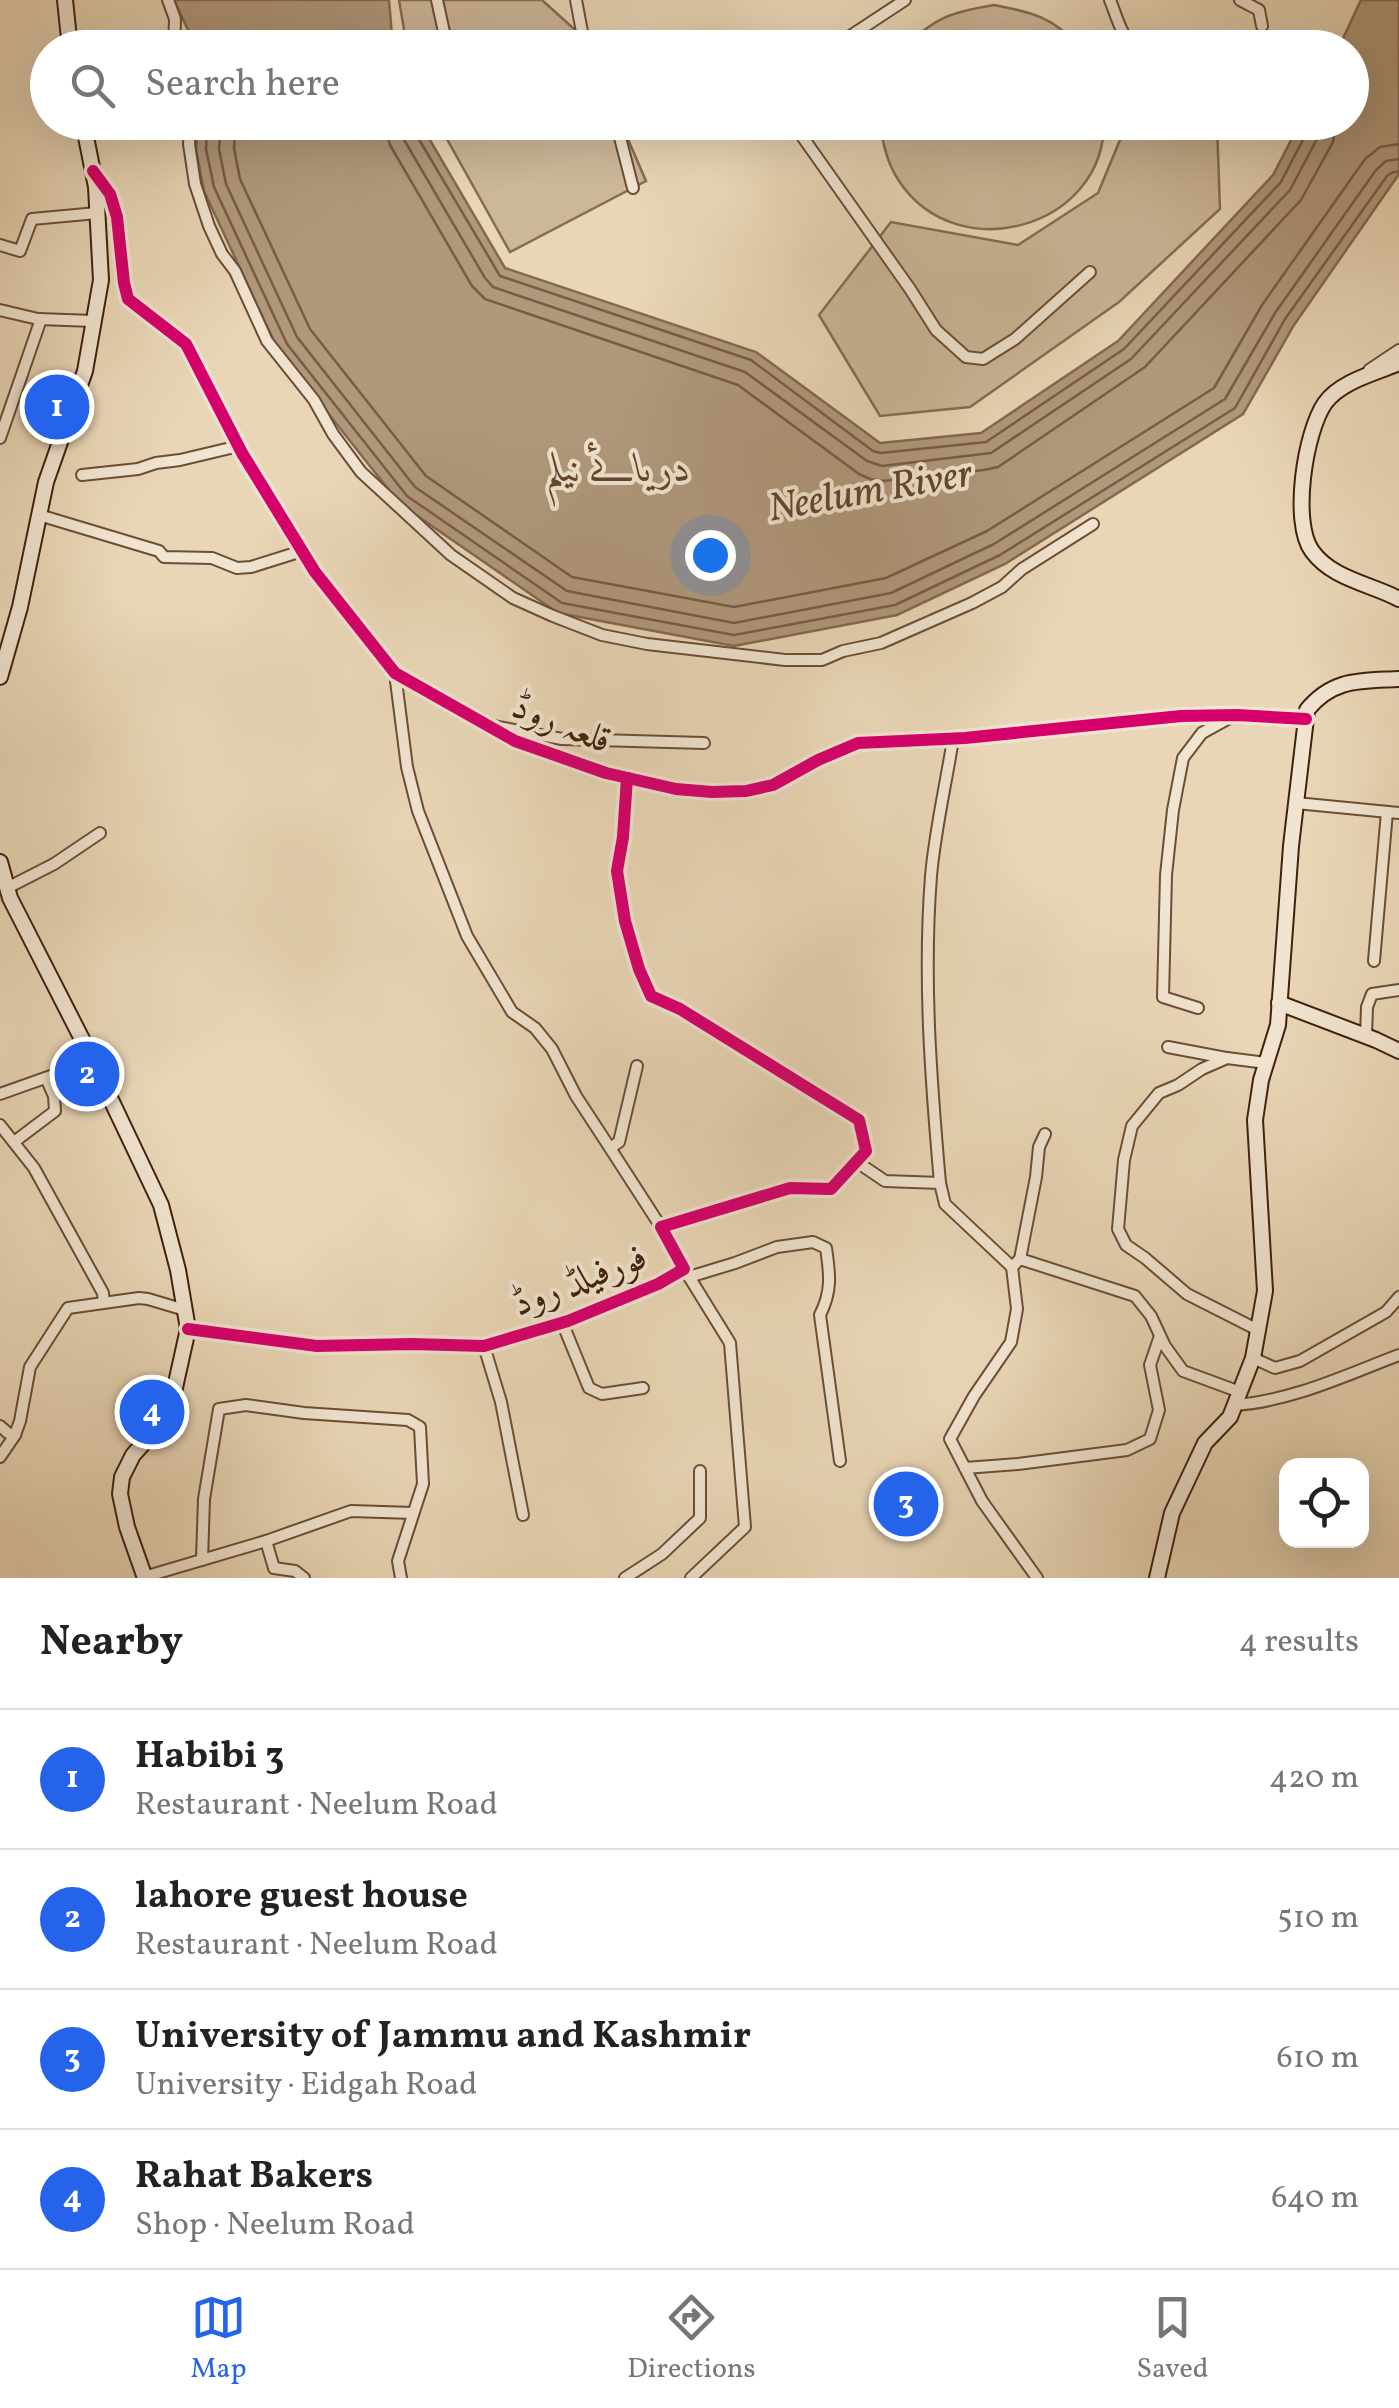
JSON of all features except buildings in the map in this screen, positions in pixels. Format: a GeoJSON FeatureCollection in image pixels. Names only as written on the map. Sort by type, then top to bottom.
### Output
{"type":"FeatureCollection","features":[{"type":"Feature","properties":{"kind":"street"},"geometry":{"type":"LineString","coordinates":[[65,0],[68,30]]}},
{"type":"Feature","properties":{"kind":"street"},"geometry":{"type":"LineString","coordinates":[[168,0],[174,30]]}},
{"type":"Feature","properties":{"kind":"street"},"geometry":{"type":"LineString","coordinates":[[437,0],[444,30]]}},
{"type":"Feature","properties":{"kind":"street"},"geometry":{"type":"LineString","coordinates":[[576,0],[582,30]]}},
{"type":"Feature","properties":{"kind":"street"},"geometry":{"type":"LineString","coordinates":[[859,30],[905,0]]}},
{"type":"Feature","properties":{"kind":"street"},"geometry":{"type":"LineString","coordinates":[[1110,0],[1122,30]]}},
{"type":"Feature","properties":{"kind":"street"},"geometry":{"type":"LineString","coordinates":[[1240,0],[1259,10],[1262,26]]}},
{"type":"Feature","properties":{"kind":"street"},"geometry":{"type":"LineString","coordinates":[[0,677],[20,607],[46,482],[85,371],[101,280],[87,140]]}},
{"type":"Feature","properties":{"kind":"street"},"geometry":{"type":"LineString","coordinates":[[190,140],[191,167],[222,254],[236,271],[267,341],[314,400],[361,472],[451,555],[513,598],[552,616],[602,635],[647,644],[785,660],[822,660],[881,643],[972,604],[1094,524]]}},
{"type":"Feature","properties":{"kind":"street"},"geometry":{"type":"LineString","coordinates":[[621,140],[633,188]]}},
{"type":"Feature","properties":{"kind":"street"},"geometry":{"type":"LineString","coordinates":[[805,140],[936,330],[966,357],[983,358],[1014,338],[1090,272]]}},
{"type":"Feature","properties":{"kind":"street","name":"قلعہ روڈ"},"geometry":{"type":"LineString","coordinates":[[93,171],[110,194],[117,217],[128,300],[186,344],[239,446],[316,572],[396,673],[515,740],[606,773],[676,789],[712,792],[773,785],[858,743],[953,739],[1181,716],[1236,714],[1306,719]]}},
{"type":"Feature","properties":{"kind":"street"},"geometry":{"type":"LineString","coordinates":[[0,245],[20,251],[32,219],[97,213]]}},
{"type":"Feature","properties":{"kind":"street"},"geometry":{"type":"LineString","coordinates":[[0,310],[41,319],[94,321]]}},
{"type":"Feature","properties":{"kind":"street"},"geometry":{"type":"LineString","coordinates":[[0,438],[41,319]]}},
{"type":"Feature","properties":{"kind":"street"},"geometry":{"type":"LineString","coordinates":[[1399,350],[1326,402],[1308,447],[1300,511],[1310,549],[1332,570],[1399,599]]}},
{"type":"Feature","properties":{"kind":"street"},"geometry":{"type":"LineString","coordinates":[[1348,384],[1399,363]]}},
{"type":"Feature","properties":{"kind":"street"},"geometry":{"type":"LineString","coordinates":[[82,476],[138,470],[156,462],[239,446]]}},
{"type":"Feature","properties":{"kind":"street"},"geometry":{"type":"LineString","coordinates":[[39,515],[164,557],[212,558],[237,568],[302,551]]}},
{"type":"Feature","properties":{"kind":"street"},"geometry":{"type":"LineString","coordinates":[[396,673],[407,766],[418,811],[466,936],[512,1012],[535,1028],[552,1050],[576,1096],[661,1227]]}},
{"type":"Feature","properties":{"kind":"street"},"geometry":{"type":"LineString","coordinates":[[1157,1578],[1172,1513],[1205,1443],[1230,1417],[1238,1398],[1253,1358],[1265,1291],[1255,1120],[1260,1080],[1278,1026],[1306,710],[1319,694],[1348,682],[1399,679]]}},
{"type":"Feature","properties":{"kind":"street"},"geometry":{"type":"LineString","coordinates":[[1198,1008],[1163,998],[1166,875],[1173,810],[1183,758],[1202,733],[1236,714]]}},
{"type":"Feature","properties":{"kind":"street"},"geometry":{"type":"LineString","coordinates":[[488,725],[562,739],[704,743]]}},
{"type":"Feature","properties":{"kind":"street"},"geometry":{"type":"LineString","coordinates":[[953,739],[931,874],[928,964],[929,1064],[940,1183],[946,1204],[1016,1264],[1135,1296],[1183,1371],[1238,1398],[1260,1403],[1399,1355]]}},
{"type":"Feature","properties":{"kind":"street"},"geometry":{"type":"LineString","coordinates":[[627,778],[617,871],[639,970],[652,996],[680,1008],[859,1120],[866,1151],[857,1162],[885,1181],[940,1183]]}},
{"type":"Feature","properties":{"kind":"street"},"geometry":{"type":"LineString","coordinates":[[1296,803],[1393,812],[1374,961]]}},
{"type":"Feature","properties":{"kind":"street"},"geometry":{"type":"LineString","coordinates":[[7,888],[54,864],[100,833]]}},
{"type":"Feature","properties":{"kind":"street"},"geometry":{"type":"LineString","coordinates":[[0,862],[10,898],[161,1205],[185,1310],[188,1329],[174,1392],[160,1425],[133,1455],[122,1477],[120,1494],[144,1577],[351,1512],[413,1513]]}},
{"type":"Feature","properties":{"kind":"street"},"geometry":{"type":"LineString","coordinates":[[1366,1036],[1367,1006],[1372,994],[1399,990]]}},
{"type":"Feature","properties":{"kind":"street"},"geometry":{"type":"LineString","coordinates":[[1279,1003],[1399,1051]]}},
{"type":"Feature","properties":{"kind":"street"},"geometry":{"type":"LineString","coordinates":[[1168,1047],[1266,1063]]}},
{"type":"Feature","properties":{"kind":"street"},"geometry":{"type":"LineString","coordinates":[[1227,1058],[1159,1093],[1132,1126],[1124,1160],[1118,1230],[1126,1245],[1187,1294],[1258,1330]]}},
{"type":"Feature","properties":{"kind":"street"},"geometry":{"type":"LineString","coordinates":[[0,1094],[93,1062]]}},
{"type":"Feature","properties":{"kind":"street"},"geometry":{"type":"LineString","coordinates":[[610,1148],[619,1142],[637,1066]]}},
{"type":"Feature","properties":{"kind":"street"},"geometry":{"type":"LineString","coordinates":[[14,1142],[55,1110],[46,1078]]}},
{"type":"Feature","properties":{"kind":"street"},"geometry":{"type":"LineString","coordinates":[[0,1126],[34,1168],[103,1293],[104,1302]]}},
{"type":"Feature","properties":{"kind":"street"},"geometry":{"type":"LineString","coordinates":[[1038,1578],[982,1500],[950,1439],[1010,1342],[1016,1309],[1016,1264],[1045,1134]]}},
{"type":"Feature","properties":{"kind":"street","name":"فورفیلڈ روڈ"},"geometry":{"type":"LineString","coordinates":[[188,1329],[317,1346],[484,1346],[562,1322],[686,1273],[661,1227],[790,1188],[831,1190],[857,1162]]}},
{"type":"Feature","properties":{"kind":"street"},"geometry":{"type":"LineString","coordinates":[[691,1578],[745,1527],[730,1343],[686,1273],[735,1263],[777,1247],[813,1242],[826,1248],[828,1299],[820,1315],[840,1460]]}},
{"type":"Feature","properties":{"kind":"street"},"geometry":{"type":"LineString","coordinates":[[1253,1358],[1275,1368],[1300,1360],[1386,1312],[1399,1297]]}},
{"type":"Feature","properties":{"kind":"street"},"geometry":{"type":"LineString","coordinates":[[0,1458],[20,1422],[30,1367],[64,1311],[74,1306],[148,1298],[185,1310]]}},
{"type":"Feature","properties":{"kind":"street"},"geometry":{"type":"LineString","coordinates":[[562,1322],[589,1388],[602,1394],[643,1388]]}},
{"type":"Feature","properties":{"kind":"street"},"geometry":{"type":"LineString","coordinates":[[965,1468],[1127,1450],[1150,1439],[1159,1410],[1150,1365],[1160,1336]]}},
{"type":"Feature","properties":{"kind":"street"},"geometry":{"type":"LineString","coordinates":[[484,1346],[501,1402],[522,1515]]}},
{"type":"Feature","properties":{"kind":"street"},"geometry":{"type":"LineString","coordinates":[[202,1560],[204,1499],[219,1409],[246,1405],[408,1420],[420,1427],[422,1484],[398,1561],[401,1578]]}},
{"type":"Feature","properties":{"kind":"street"},"geometry":{"type":"LineString","coordinates":[[0,1426],[15,1434]]}},
{"type":"Feature","properties":{"kind":"street"},"geometry":{"type":"LineString","coordinates":[[624,1578],[662,1554],[700,1518],[700,1471]]}},
{"type":"Feature","properties":{"kind":"street"},"geometry":{"type":"LineString","coordinates":[[266,1541],[274,1568],[295,1571],[304,1578]]}},
{"type":"Feature","properties":{"kind":"shaded area"},"geometry":{"type":"Polygon","coordinates":[[[399,0],[542,0],[575,30],[404,30],[399,0]]]}},
{"type":"Feature","properties":{"kind":"shaded area"},"geometry":{"type":"Polygon","coordinates":[[[994,5],[1019,10],[1041,17],[1061,30],[925,30],[945,17],[994,5]]]}},
{"type":"Feature","properties":{"kind":"shaded area"},"geometry":{"type":"Polygon","coordinates":[[[447,140],[628,140],[646,181],[510,252],[447,140]]]}},
{"type":"Feature","properties":{"kind":"shaded area"},"geometry":{"type":"Polygon","coordinates":[[[883,140],[1101,140],[1098,159],[1080,189],[1054,211],[1023,224],[989,229],[956,224],[924,208],[899,181],[883,140]]]}},
{"type":"Feature","properties":{"kind":"shaded area"},"geometry":{"type":"Polygon","coordinates":[[[1120,140],[1218,140],[1220,209],[1119,302],[970,407],[880,416],[819,315],[891,222],[1018,245],[1098,193],[1120,140]]]}},
{"type":"Feature","properties":{"kind":"water"},"geometry":{"type":"Polygon","coordinates":[[[174,0],[389,0],[392,30],[188,30],[174,0]]]}},
{"type":"Feature","properties":{"kind":"water","name":"دریائے نیلم"},"geometry":{"type":"Polygon","coordinates":[[[1361,0],[1399,0],[1399,174],[1294,325],[1243,414],[1005,564],[897,615],[734,646],[558,613],[400,504],[278,350],[204,191],[196,150],[197,140],[430,140],[505,268],[756,352],[880,443],[981,433],[1118,341],[1273,175],[1291,140],[1369,140],[1369,30],[1347,30],[1361,0]]]}},
{"type":"Feature","properties":{"kind":"cycle path"},"geometry":{"type":"LineString","coordinates":[[93,171],[110,194],[117,217],[128,299],[186,344],[242,453],[315,572],[395,673],[515,741],[606,773],[676,789],[712,792],[773,785],[858,743],[965,738],[1181,716],[1306,719]]}},
{"type":"Feature","properties":{"kind":"cycle path"},"geometry":{"type":"LineString","coordinates":[[188,1329],[317,1346],[484,1346],[568,1321],[658,1284],[684,1269],[661,1227],[790,1188],[831,1189],[866,1151],[859,1120],[680,1009],[651,996],[625,921],[617,871],[627,778]]}},
{"type":"Feature","properties":{"kind":"place","name":"Habibi 3"},"geometry":{"type":"Point","coordinates":[57,407]}},
{"type":"Feature","properties":{"kind":"place","name":"lahore guest house"},"geometry":{"type":"Point","coordinates":[87,1074]}},
{"type":"Feature","properties":{"kind":"place","name":"Rahat Bakers"},"geometry":{"type":"Point","coordinates":[152,1412]}},
{"type":"Feature","properties":{"kind":"place","name":"University of Jammu and Kashmir"},"geometry":{"type":"Point","coordinates":[906,1504]}},
{"type":"Feature","properties":{"kind":"water label","name":"Neelum River"},"geometry":{"type":"Point","coordinates":[870,489]}}]}
